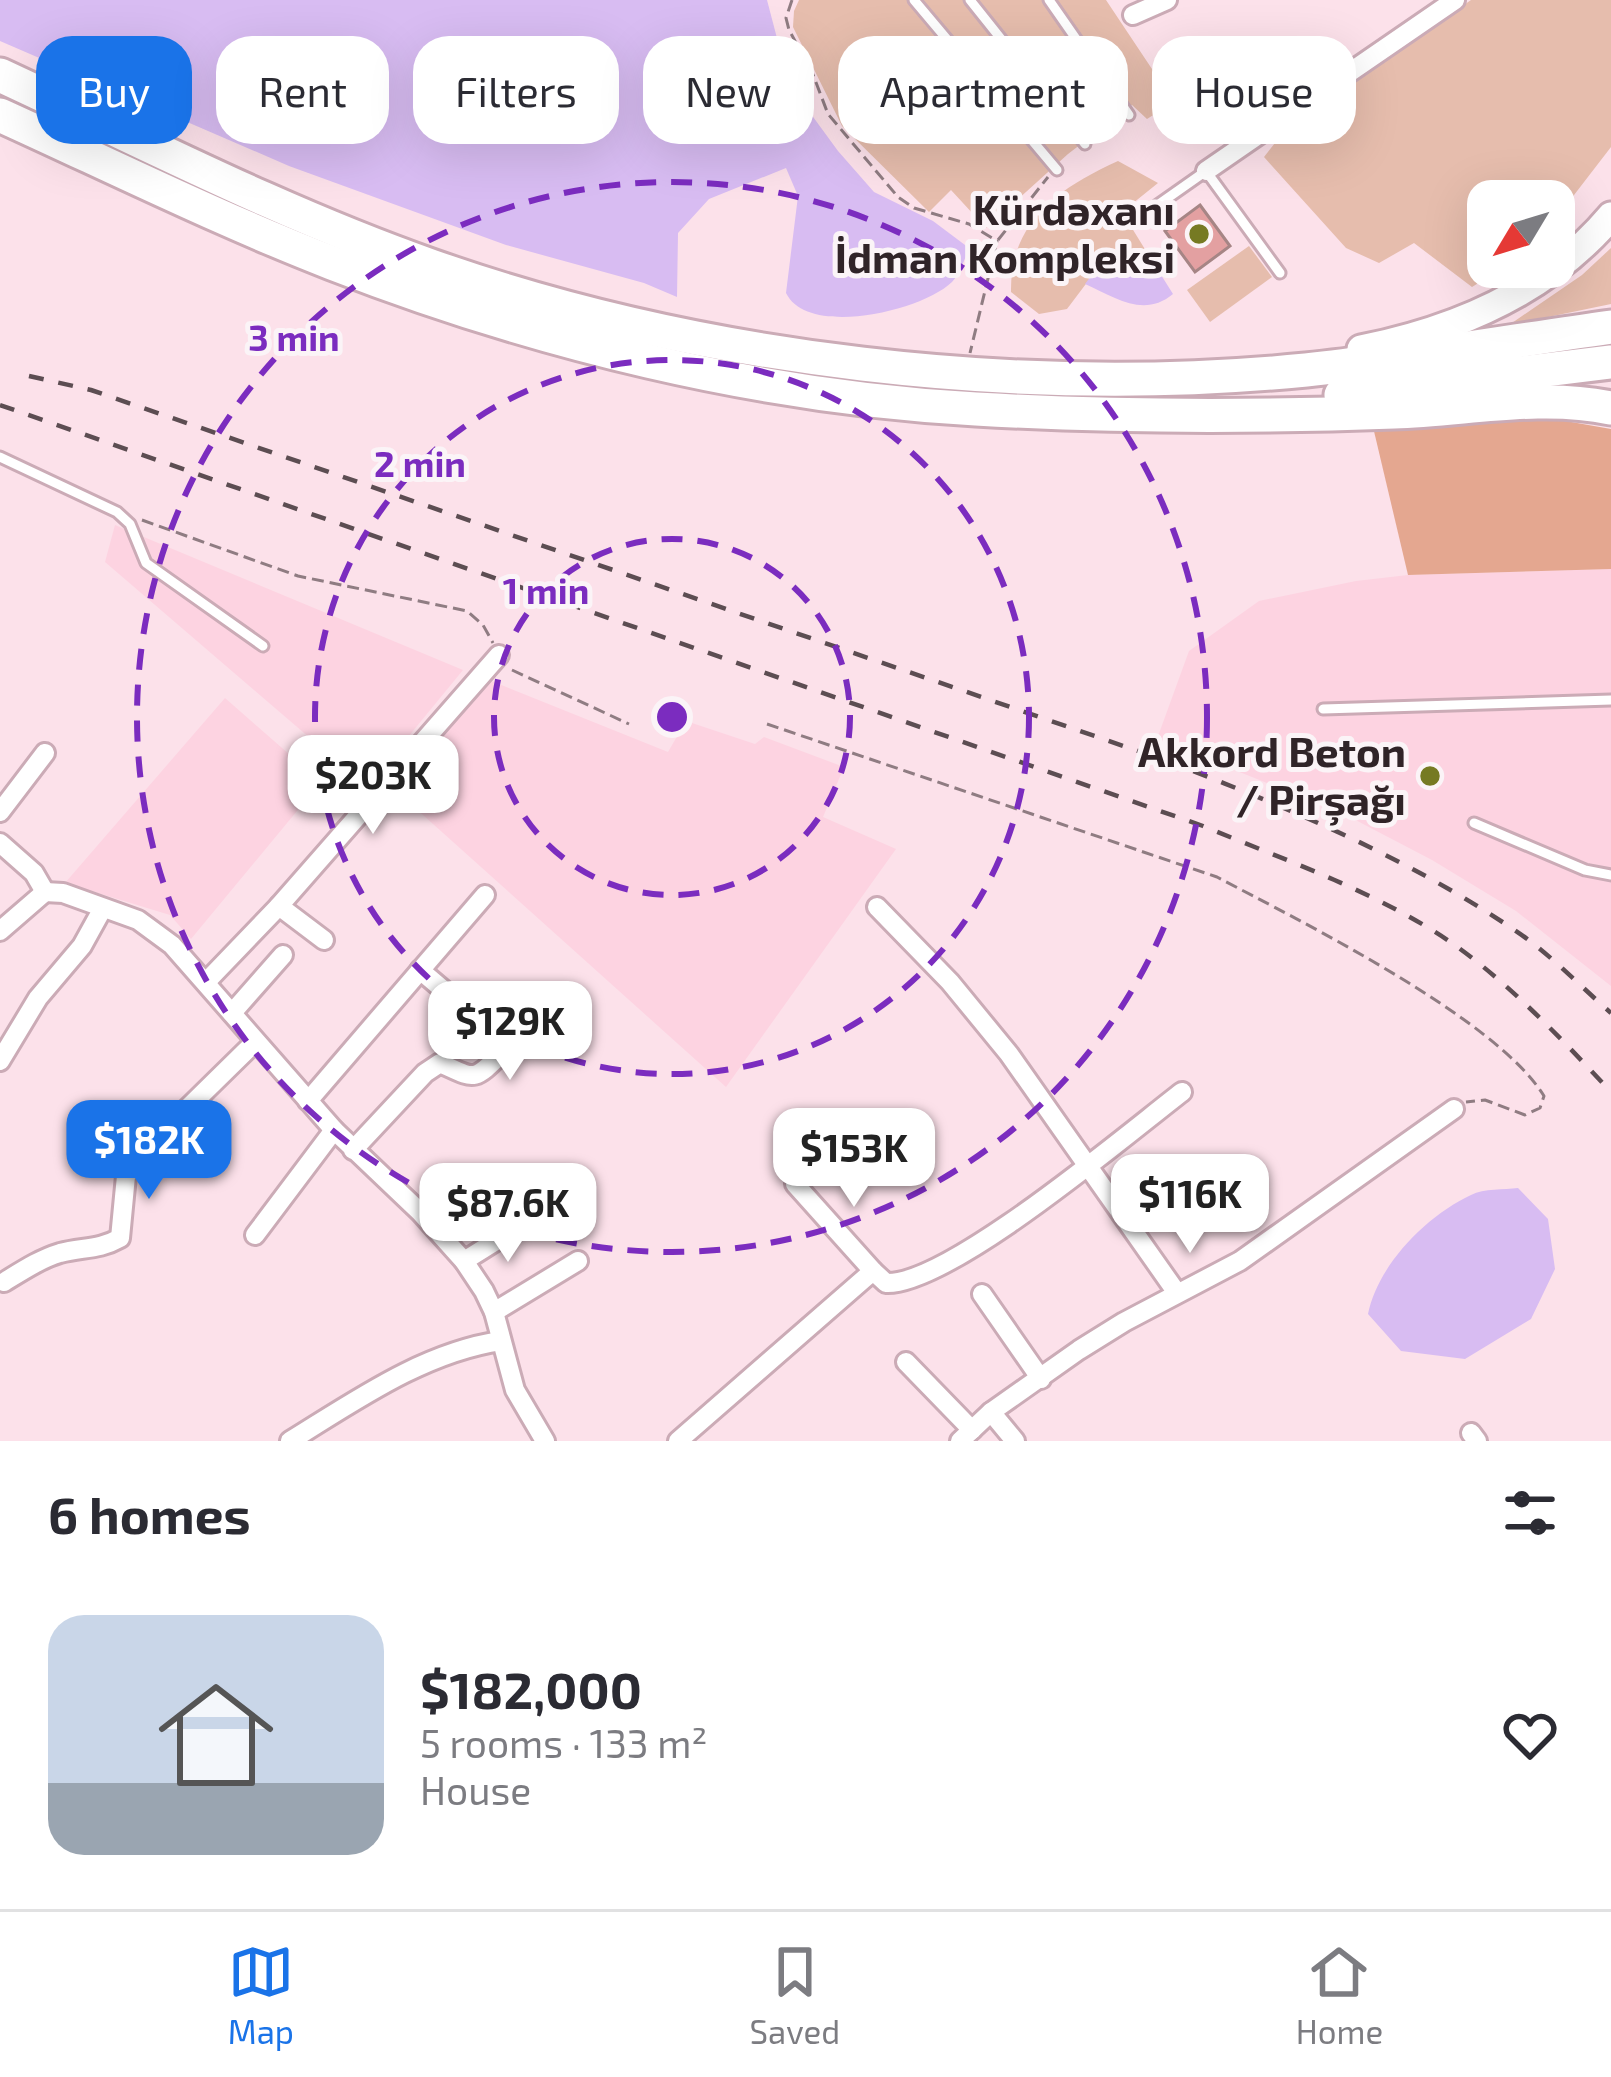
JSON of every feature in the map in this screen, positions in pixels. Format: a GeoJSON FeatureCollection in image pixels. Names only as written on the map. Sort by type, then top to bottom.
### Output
{"type":"FeatureCollection","features":[{"type":"Feature","properties":{"kind":"highway"},"geometry":{"type":"LineString","coordinates":[[0,75],[272,202],[432,266],[653,329],[782,353],[966,372],[1185,376],[1305,370],[1611,327]]}},
{"type":"Feature","properties":{"kind":"highway"},"geometry":{"type":"LineString","coordinates":[[0,115],[334,263],[537,330],[650,360],[778,386],[972,409],[1388,412],[1563,402],[1611,408]]}},
{"type":"Feature","properties":{"kind":"highway"},"geometry":{"type":"LineString","coordinates":[[1184,414],[1611,362]]}},
{"type":"Feature","properties":{"kind":"main road"},"geometry":{"type":"LineString","coordinates":[[1185,376],[1403,340],[1476,314],[1539,282],[1586,246],[1611,216]]}},
{"type":"Feature","properties":{"kind":"street"},"geometry":{"type":"LineString","coordinates":[[1133,14],[1167,0]]}},
{"type":"Feature","properties":{"kind":"street"},"geometry":{"type":"LineString","coordinates":[[1206,172],[1455,0]]}},
{"type":"Feature","properties":{"kind":"street"},"geometry":{"type":"LineString","coordinates":[[207,982],[499,656]]}},
{"type":"Feature","properties":{"kind":"street"},"geometry":{"type":"LineString","coordinates":[[0,812],[45,753]]}},
{"type":"Feature","properties":{"kind":"street"},"geometry":{"type":"LineString","coordinates":[[0,842],[34,874],[45,892]]}},
{"type":"Feature","properties":{"kind":"street"},"geometry":{"type":"LineString","coordinates":[[0,931],[45,892],[62,893],[151,927],[207,982],[334,1130],[421,1212],[464,1262],[494,1312],[515,1390],[545,1441]]}},
{"type":"Feature","properties":{"kind":"street"},"geometry":{"type":"LineString","coordinates":[[308,1101],[485,895]]}},
{"type":"Feature","properties":{"kind":"street"},"geometry":{"type":"LineString","coordinates":[[279,906],[324,940]]}},
{"type":"Feature","properties":{"kind":"street"},"geometry":{"type":"LineString","coordinates":[[877,907],[980,1018],[1177,1293]]}},
{"type":"Feature","properties":{"kind":"street"},"geometry":{"type":"LineString","coordinates":[[0,1061],[38,998],[82,946],[103,908]]}},
{"type":"Feature","properties":{"kind":"street"},"geometry":{"type":"LineString","coordinates":[[232,1012],[283,955]]}},
{"type":"Feature","properties":{"kind":"street"},"geometry":{"type":"LineString","coordinates":[[353,1150],[440,1063],[471,1078],[501,1054],[494,1034],[420,970]]}},
{"type":"Feature","properties":{"kind":"street"},"geometry":{"type":"LineString","coordinates":[[4,1282],[62,1252],[101,1249],[120,1238],[126,1176],[149,1146],[255,1042]]}},
{"type":"Feature","properties":{"kind":"street"},"geometry":{"type":"LineString","coordinates":[[795,1184],[873,1271],[886,1283],[898,1284],[965,1252],[1182,1092]]}},
{"type":"Feature","properties":{"kind":"street"},"geometry":{"type":"LineString","coordinates":[[906,1362],[966,1435],[1079,1350],[1240,1261],[1454,1109]]}},
{"type":"Feature","properties":{"kind":"street"},"geometry":{"type":"LineString","coordinates":[[255,1235],[334,1130]]}},
{"type":"Feature","properties":{"kind":"street"},"geometry":{"type":"LineString","coordinates":[[464,1262],[523,1224]]}},
{"type":"Feature","properties":{"kind":"street"},"geometry":{"type":"LineString","coordinates":[[494,1312],[578,1261]]}},
{"type":"Feature","properties":{"kind":"street"},"geometry":{"type":"LineString","coordinates":[[678,1441],[873,1271]]}},
{"type":"Feature","properties":{"kind":"street"},"geometry":{"type":"LineString","coordinates":[[982,1294],[1041,1379]]}},
{"type":"Feature","properties":{"kind":"street"},"geometry":{"type":"LineString","coordinates":[[290,1441],[407,1373],[454,1352],[501,1340]]}},
{"type":"Feature","properties":{"kind":"street"},"geometry":{"type":"LineString","coordinates":[[991,1412],[1015,1441]]}},
{"type":"Feature","properties":{"kind":"lane"},"geometry":{"type":"LineString","coordinates":[[914,0],[1057,170]]}},
{"type":"Feature","properties":{"kind":"lane"},"geometry":{"type":"LineString","coordinates":[[970,0],[999,36]]}},
{"type":"Feature","properties":{"kind":"lane"},"geometry":{"type":"LineString","coordinates":[[1049,0],[1130,115]]}},
{"type":"Feature","properties":{"kind":"lane"},"geometry":{"type":"LineString","coordinates":[[1142,216],[1206,172],[1280,273]]}},
{"type":"Feature","properties":{"kind":"lane"},"geometry":{"type":"LineString","coordinates":[[0,457],[117,512],[130,524],[146,563],[263,646]]}},
{"type":"Feature","properties":{"kind":"lane"},"geometry":{"type":"LineString","coordinates":[[1323,709],[1611,700]]}},
{"type":"Feature","properties":{"kind":"lane"},"geometry":{"type":"LineString","coordinates":[[1474,823],[1586,871],[1611,875]]}},
{"type":"Feature","properties":{"kind":"path"},"geometry":{"type":"LineString","coordinates":[[792,0],[786,18],[789,30],[833,122],[914,208],[969,224],[997,241],[966,372]]}},
{"type":"Feature","properties":{"kind":"path"},"geometry":{"type":"LineString","coordinates":[[117,512],[298,576],[467,611],[483,625],[512,671],[629,724]]}},
{"type":"Feature","properties":{"kind":"path"},"geometry":{"type":"LineString","coordinates":[[767,724],[1217,877],[1394,976],[1491,1038],[1544,1096],[1540,1108],[1525,1115],[1485,1100],[1468,1101],[1454,1109]]}},
{"type":"Feature","properties":{"kind":"shaded area"},"geometry":{"type":"Polygon","coordinates":[[[0,0],[767,0],[776,36],[643,36],[643,144],[814,144],[814,118],[874,192],[933,221],[969,248],[952,282],[916,302],[840,317],[798,307],[786,293],[798,196],[786,168],[709,199],[678,233],[677,297],[644,283],[506,245],[238,144],[389,144],[389,36],[216,36],[216,134],[192,124],[192,36],[36,36],[36,57],[0,41],[0,0]]]}},
{"type":"Feature","properties":{"kind":"shaded area"},"geometry":{"type":"Polygon","coordinates":[[[799,0],[1106,0],[1152,69],[1152,116],[1147,119],[1132,105],[1128,108],[1128,36],[838,36],[838,118],[814,69],[814,36],[797,36],[794,11],[799,0]]]}},
{"type":"Feature","properties":{"kind":"shaded area"},"geometry":{"type":"Polygon","coordinates":[[[1471,0],[1611,0],[1611,147],[1575,194],[1575,180],[1467,180],[1467,283],[1414,243],[1379,263],[1346,248],[1264,157],[1274,144],[1356,144],[1356,80],[1471,0]]]}},
{"type":"Feature","properties":{"kind":"shaded area"},"geometry":{"type":"Polygon","coordinates":[[[860,144],[1081,144],[986,228],[951,190],[929,212],[860,144]]]}},
{"type":"Feature","properties":{"kind":"shaded area"},"geometry":{"type":"Polygon","coordinates":[[[1118,161],[1158,183],[1122,212],[1151,259],[1144,271],[1131,259],[1110,252],[1067,309],[1039,314],[1011,292],[1019,245],[1029,226],[1058,196],[1118,161]]]}},
{"type":"Feature","properties":{"kind":"shaded area"},"geometry":{"type":"Polygon","coordinates":[[[1249,246],[1272,277],[1210,322],[1187,290],[1249,246]]]}},
{"type":"Feature","properties":{"kind":"shaded area"},"geometry":{"type":"Polygon","coordinates":[[[1611,248],[1611,304],[1509,325],[1563,288],[1575,288],[1575,280],[1611,248]]]}},
{"type":"Feature","properties":{"kind":"shaded area"},"geometry":{"type":"Polygon","coordinates":[[[1110,251],[1143,270],[1151,259],[1173,294],[1141,305],[1085,284],[1110,251]]]}},
{"type":"Feature","properties":{"kind":"shaded area"},"geometry":{"type":"Polygon","coordinates":[[[1543,417],[1611,429],[1611,569],[1408,575],[1373,427],[1543,417]]]}},
{"type":"Feature","properties":{"kind":"shaded area"},"geometry":{"type":"Polygon","coordinates":[[[115,525],[463,670],[367,787],[105,562],[115,525]]]}},
{"type":"Feature","properties":{"kind":"shaded area","name":"Akkord Beton / Pirşağı"},"geometry":{"type":"Polygon","coordinates":[[[1611,569],[1611,986],[1516,911],[1432,860],[1342,813],[1157,739],[1189,651],[1259,601],[1408,575],[1611,569]]]}},
{"type":"Feature","properties":{"kind":"shaded area"},"geometry":{"type":"Polygon","coordinates":[[[489,680],[668,752],[686,721],[755,744],[764,737],[844,767],[823,817],[896,849],[726,1087],[394,789],[489,680]]]}},
{"type":"Feature","properties":{"kind":"shaded area"},"geometry":{"type":"Polygon","coordinates":[[[225,698],[321,782],[191,939],[170,915],[65,883],[225,698]]]}},
{"type":"Feature","properties":{"kind":"shaded area"},"geometry":{"type":"Polygon","coordinates":[[[1518,1188],[1548,1219],[1555,1269],[1531,1319],[1465,1359],[1401,1351],[1368,1314],[1393,1260],[1421,1229],[1454,1204],[1482,1191],[1518,1188]]]}},
{"type":"Feature","properties":{"kind":"building"},"geometry":{"type":"Polygon","coordinates":[[[1200,205],[1230,246],[1195,272],[1165,231],[1200,205]]]}},
{"type":"Feature","properties":{"kind":"railway"},"geometry":{"type":"LineString","coordinates":[[29,376],[91,390],[1212,778],[1345,835],[1472,903],[1539,948],[1611,1013]]}},
{"type":"Feature","properties":{"kind":"railway"},"geometry":{"type":"LineString","coordinates":[[0,405],[1203,826],[1319,873],[1405,914],[1456,946],[1526,1005],[1611,1092]]}},
{"type":"Feature","properties":{"kind":"place","name":"Kürdəxanı İdman Kompleksi"},"geometry":{"type":"Point","coordinates":[1199,234]}},
{"type":"Feature","properties":{"kind":"place","name":"Akkord Beton / Pirşağı"},"geometry":{"type":"Point","coordinates":[1430,776]}}]}
